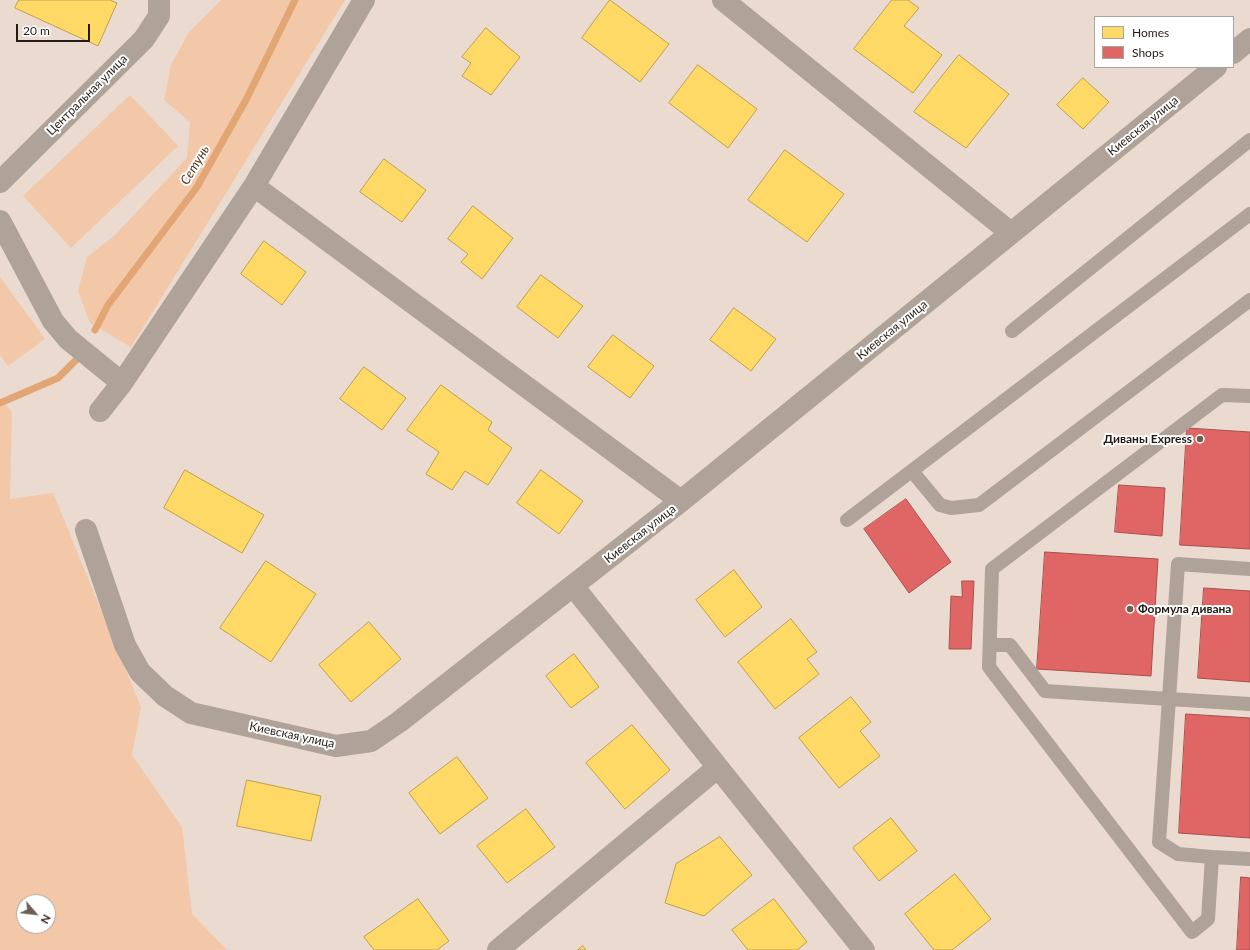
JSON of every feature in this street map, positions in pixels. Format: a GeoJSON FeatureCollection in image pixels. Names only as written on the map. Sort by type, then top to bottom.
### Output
{"type":"FeatureCollection","features":[{"type":"Feature","properties":{"kind":"street","name":"Центральная улица"},"geometry":{"type":"LineString","coordinates":[[0,182],[144,39],[159,16],[159,0]]}},
{"type":"Feature","properties":{"kind":"street"},"geometry":{"type":"LineString","coordinates":[[100,411],[122,383],[254,186],[364,0]]}},
{"type":"Feature","properties":{"kind":"street"},"geometry":{"type":"LineString","coordinates":[[723,0],[1011,233]]}},
{"type":"Feature","properties":{"kind":"street"},"geometry":{"type":"LineString","coordinates":[[1234,52],[1250,39]]}},
{"type":"Feature","properties":{"kind":"street","name":"Киевская улица"},"geometry":{"type":"LineString","coordinates":[[86,530],[124,646],[140,672],[165,696],[191,713],[336,746],[371,741],[399,722],[681,502],[1215,68]]}},
{"type":"Feature","properties":{"kind":"street"},"geometry":{"type":"LineString","coordinates":[[254,186],[681,502]]}},
{"type":"Feature","properties":{"kind":"street"},"geometry":{"type":"LineString","coordinates":[[0,221],[53,321],[68,339],[122,383]]}},
{"type":"Feature","properties":{"kind":"street"},"geometry":{"type":"LineString","coordinates":[[573,586],[864,950]]}},
{"type":"Feature","properties":{"kind":"street"},"geometry":{"type":"LineString","coordinates":[[498,950],[718,768]]}},
{"type":"Feature","properties":{"kind":"lane"},"geometry":{"type":"LineString","coordinates":[[1012,331],[1250,140]]}},
{"type":"Feature","properties":{"kind":"lane"},"geometry":{"type":"LineString","coordinates":[[847,520],[1250,214]]}},
{"type":"Feature","properties":{"kind":"lane"},"geometry":{"type":"LineString","coordinates":[[912,471],[940,505],[951,508],[979,505],[1250,300]]}},
{"type":"Feature","properties":{"kind":"lane"},"geometry":{"type":"LineString","coordinates":[[1212,857],[1208,919],[1192,932],[990,667],[992,570],[1222,395],[1250,396]]}},
{"type":"Feature","properties":{"kind":"lane"},"geometry":{"type":"LineString","coordinates":[[1250,569],[1178,564],[1159,842],[1178,854],[1250,859]]}},
{"type":"Feature","properties":{"kind":"lane"},"geometry":{"type":"LineString","coordinates":[[990,645],[1010,645],[1045,691],[1250,704]]}},
{"type":"Feature","properties":{"kind":"shaded area"},"geometry":{"type":"Polygon","coordinates":[[[221,0],[345,0],[131,347],[90,323],[78,291],[87,257],[115,235],[187,158],[190,122],[164,100],[171,65],[189,32],[221,0]]]}},
{"type":"Feature","properties":{"kind":"shaded area"},"geometry":{"type":"Polygon","coordinates":[[[130,95],[178,146],[71,248],[23,196],[130,95]]]}},
{"type":"Feature","properties":{"kind":"shaded area"},"geometry":{"type":"Polygon","coordinates":[[[0,277],[45,339],[8,366],[0,355],[0,277]]]}},
{"type":"Feature","properties":{"kind":"shaded area"},"geometry":{"type":"Polygon","coordinates":[[[0,398],[12,412],[10,499],[53,493],[141,707],[132,755],[182,827],[192,914],[227,950],[0,950],[0,398]]]}},
{"type":"Feature","properties":{"kind":"building: Homes"},"geometry":{"type":"Polygon","coordinates":[[[19,0],[110,0],[117,3],[98,46],[15,8],[19,0]]]}},
{"type":"Feature","properties":{"kind":"building: Homes"},"geometry":{"type":"Polygon","coordinates":[[[610,0],[669,44],[640,82],[582,38],[610,0]]]}},
{"type":"Feature","properties":{"kind":"building: Homes"},"geometry":{"type":"Polygon","coordinates":[[[892,0],[908,0],[919,8],[904,26],[942,55],[913,93],[854,49],[892,0]]]}},
{"type":"Feature","properties":{"kind":"building: Homes"},"geometry":{"type":"Polygon","coordinates":[[[486,28],[520,57],[491,95],[462,76],[471,63],[462,57],[486,28]]]}},
{"type":"Feature","properties":{"kind":"building: Homes"},"geometry":{"type":"Polygon","coordinates":[[[959,55],[1009,94],[966,148],[914,112],[959,55]]]}},
{"type":"Feature","properties":{"kind":"building: Homes"},"geometry":{"type":"Polygon","coordinates":[[[698,65],[757,109],[728,148],[669,103],[698,65]]]}},
{"type":"Feature","properties":{"kind":"building: Homes"},"geometry":{"type":"Polygon","coordinates":[[[1083,78],[1109,102],[1083,129],[1057,105],[1083,78]]]}},
{"type":"Feature","properties":{"kind":"building: Homes"},"geometry":{"type":"Polygon","coordinates":[[[785,150],[844,194],[807,242],[748,200],[785,150]]]}},
{"type":"Feature","properties":{"kind":"building: Homes"},"geometry":{"type":"Polygon","coordinates":[[[384,159],[426,190],[402,222],[360,192],[384,159]]]}},
{"type":"Feature","properties":{"kind":"building: Homes"},"geometry":{"type":"Polygon","coordinates":[[[473,206],[513,238],[482,279],[461,262],[468,254],[448,239],[473,206]]]}},
{"type":"Feature","properties":{"kind":"building: Homes"},"geometry":{"type":"Polygon","coordinates":[[[264,241],[306,272],[282,305],[241,274],[264,241]]]}},
{"type":"Feature","properties":{"kind":"building: Homes"},"geometry":{"type":"Polygon","coordinates":[[[541,275],[583,306],[558,338],[517,307],[541,275]]]}},
{"type":"Feature","properties":{"kind":"building: Homes"},"geometry":{"type":"Polygon","coordinates":[[[734,308],[776,339],[751,371],[710,340],[734,308]]]}},
{"type":"Feature","properties":{"kind":"building: Homes"},"geometry":{"type":"Polygon","coordinates":[[[613,335],[654,366],[630,398],[588,367],[613,335]]]}},
{"type":"Feature","properties":{"kind":"building: Homes"},"geometry":{"type":"Polygon","coordinates":[[[364,367],[406,398],[382,430],[340,399],[364,367]]]}},
{"type":"Feature","properties":{"kind":"building: Homes"},"geometry":{"type":"Polygon","coordinates":[[[441,385],[492,422],[488,430],[512,448],[488,485],[465,471],[452,490],[426,474],[439,452],[407,430],[441,385]]]}},
{"type":"Feature","properties":{"kind":"building: Homes"},"geometry":{"type":"Polygon","coordinates":[[[185,470],[264,515],[242,553],[164,508],[185,470]]]}},
{"type":"Feature","properties":{"kind":"building: Homes"},"geometry":{"type":"Polygon","coordinates":[[[541,470],[583,501],[559,534],[517,503],[541,470]]]}},
{"type":"Feature","properties":{"kind":"building: Homes"},"geometry":{"type":"Polygon","coordinates":[[[266,561],[316,594],[271,662],[220,628],[266,561]]]}},
{"type":"Feature","properties":{"kind":"building: Homes"},"geometry":{"type":"Polygon","coordinates":[[[734,570],[762,607],[725,637],[696,600],[734,570]]]}},
{"type":"Feature","properties":{"kind":"building: Homes"},"geometry":{"type":"Polygon","coordinates":[[[791,619],[817,652],[807,659],[819,674],[775,709],[738,662],[791,619]]]}},
{"type":"Feature","properties":{"kind":"building: Homes"},"geometry":{"type":"Polygon","coordinates":[[[369,622],[401,659],[351,702],[319,665],[369,622]]]}},
{"type":"Feature","properties":{"kind":"building: Homes"},"geometry":{"type":"Polygon","coordinates":[[[574,654],[599,687],[571,708],[546,676],[574,654]]]}},
{"type":"Feature","properties":{"kind":"building: Homes"},"geometry":{"type":"Polygon","coordinates":[[[851,697],[871,722],[860,731],[880,756],[839,788],[799,738],[851,697]]]}},
{"type":"Feature","properties":{"kind":"building: Homes"},"geometry":{"type":"Polygon","coordinates":[[[632,725],[670,770],[625,809],[586,763],[632,725]]]}},
{"type":"Feature","properties":{"kind":"building: Homes"},"geometry":{"type":"Polygon","coordinates":[[[457,757],[488,798],[440,834],[409,793],[457,757]]]}},
{"type":"Feature","properties":{"kind":"building: Homes"},"geometry":{"type":"Polygon","coordinates":[[[247,780],[321,796],[311,841],[237,826],[247,780]]]}},
{"type":"Feature","properties":{"kind":"building: Homes"},"geometry":{"type":"Polygon","coordinates":[[[526,809],[555,847],[507,883],[477,846],[526,809]]]}},
{"type":"Feature","properties":{"kind":"building: Homes"},"geometry":{"type":"Polygon","coordinates":[[[891,818],[917,851],[879,881],[853,848],[891,818]]]}},
{"type":"Feature","properties":{"kind":"building: Homes"},"geometry":{"type":"Polygon","coordinates":[[[720,837],[752,875],[704,916],[665,903],[676,864],[720,837]]]}},
{"type":"Feature","properties":{"kind":"building: Homes"},"geometry":{"type":"Polygon","coordinates":[[[955,874],[991,919],[952,950],[934,950],[905,914],[955,874]]]}},
{"type":"Feature","properties":{"kind":"building: Homes"},"geometry":{"type":"Polygon","coordinates":[[[418,899],[449,941],[437,950],[374,950],[364,937],[418,899]]]}},
{"type":"Feature","properties":{"kind":"building: Homes"},"geometry":{"type":"Polygon","coordinates":[[[774,899],[807,942],[797,950],[748,950],[732,930],[774,899]]]}},
{"type":"Feature","properties":{"kind":"building: Homes"},"geometry":{"type":"Polygon","coordinates":[[[583,946],[586,950],[578,950],[583,946]]]}},
{"type":"Feature","properties":{"kind":"building: Shops"},"geometry":{"type":"Polygon","coordinates":[[[1187,428],[1250,432],[1250,549],[1180,545],[1187,428]]]}},
{"type":"Feature","properties":{"kind":"building: Shops"},"geometry":{"type":"Polygon","coordinates":[[[1119,485],[1165,488],[1162,536],[1115,532],[1119,485]]]}},
{"type":"Feature","properties":{"kind":"building: Shops"},"geometry":{"type":"Polygon","coordinates":[[[906,499],[951,562],[909,593],[864,529],[906,499]]]}},
{"type":"Feature","properties":{"kind":"building: Shops"},"geometry":{"type":"Polygon","coordinates":[[[1045,552],[1158,559],[1151,676],[1037,669],[1045,552]]]}},
{"type":"Feature","properties":{"kind":"building: Shops"},"geometry":{"type":"Polygon","coordinates":[[[962,581],[974,581],[971,649],[949,649],[951,596],[962,597],[962,581]]]}},
{"type":"Feature","properties":{"kind":"building: Shops"},"geometry":{"type":"Polygon","coordinates":[[[1204,588],[1250,591],[1250,682],[1198,678],[1204,588]]]}},
{"type":"Feature","properties":{"kind":"building: Shops"},"geometry":{"type":"Polygon","coordinates":[[[1186,714],[1250,718],[1250,838],[1179,833],[1186,714]]]}},
{"type":"Feature","properties":{"kind":"building: Shops"},"geometry":{"type":"Polygon","coordinates":[[[1241,877],[1250,878],[1250,950],[1237,950],[1241,877]]]}},
{"type":"Feature","properties":{"kind":"waterway","name":"Сетунь"},"geometry":{"type":"LineString","coordinates":[[95,330],[108,305],[197,187],[247,98],[295,0]]}},
{"type":"Feature","properties":{"kind":"waterway","name":"Сетунь"},"geometry":{"type":"LineString","coordinates":[[0,403],[58,378],[77,359]]}},
{"type":"Feature","properties":{"kind":"place","name":"Диваны Express"},"geometry":{"type":"Point","coordinates":[1200,439]}},
{"type":"Feature","properties":{"kind":"place","name":"Формула дивана"},"geometry":{"type":"Point","coordinates":[1130,609]}}]}
